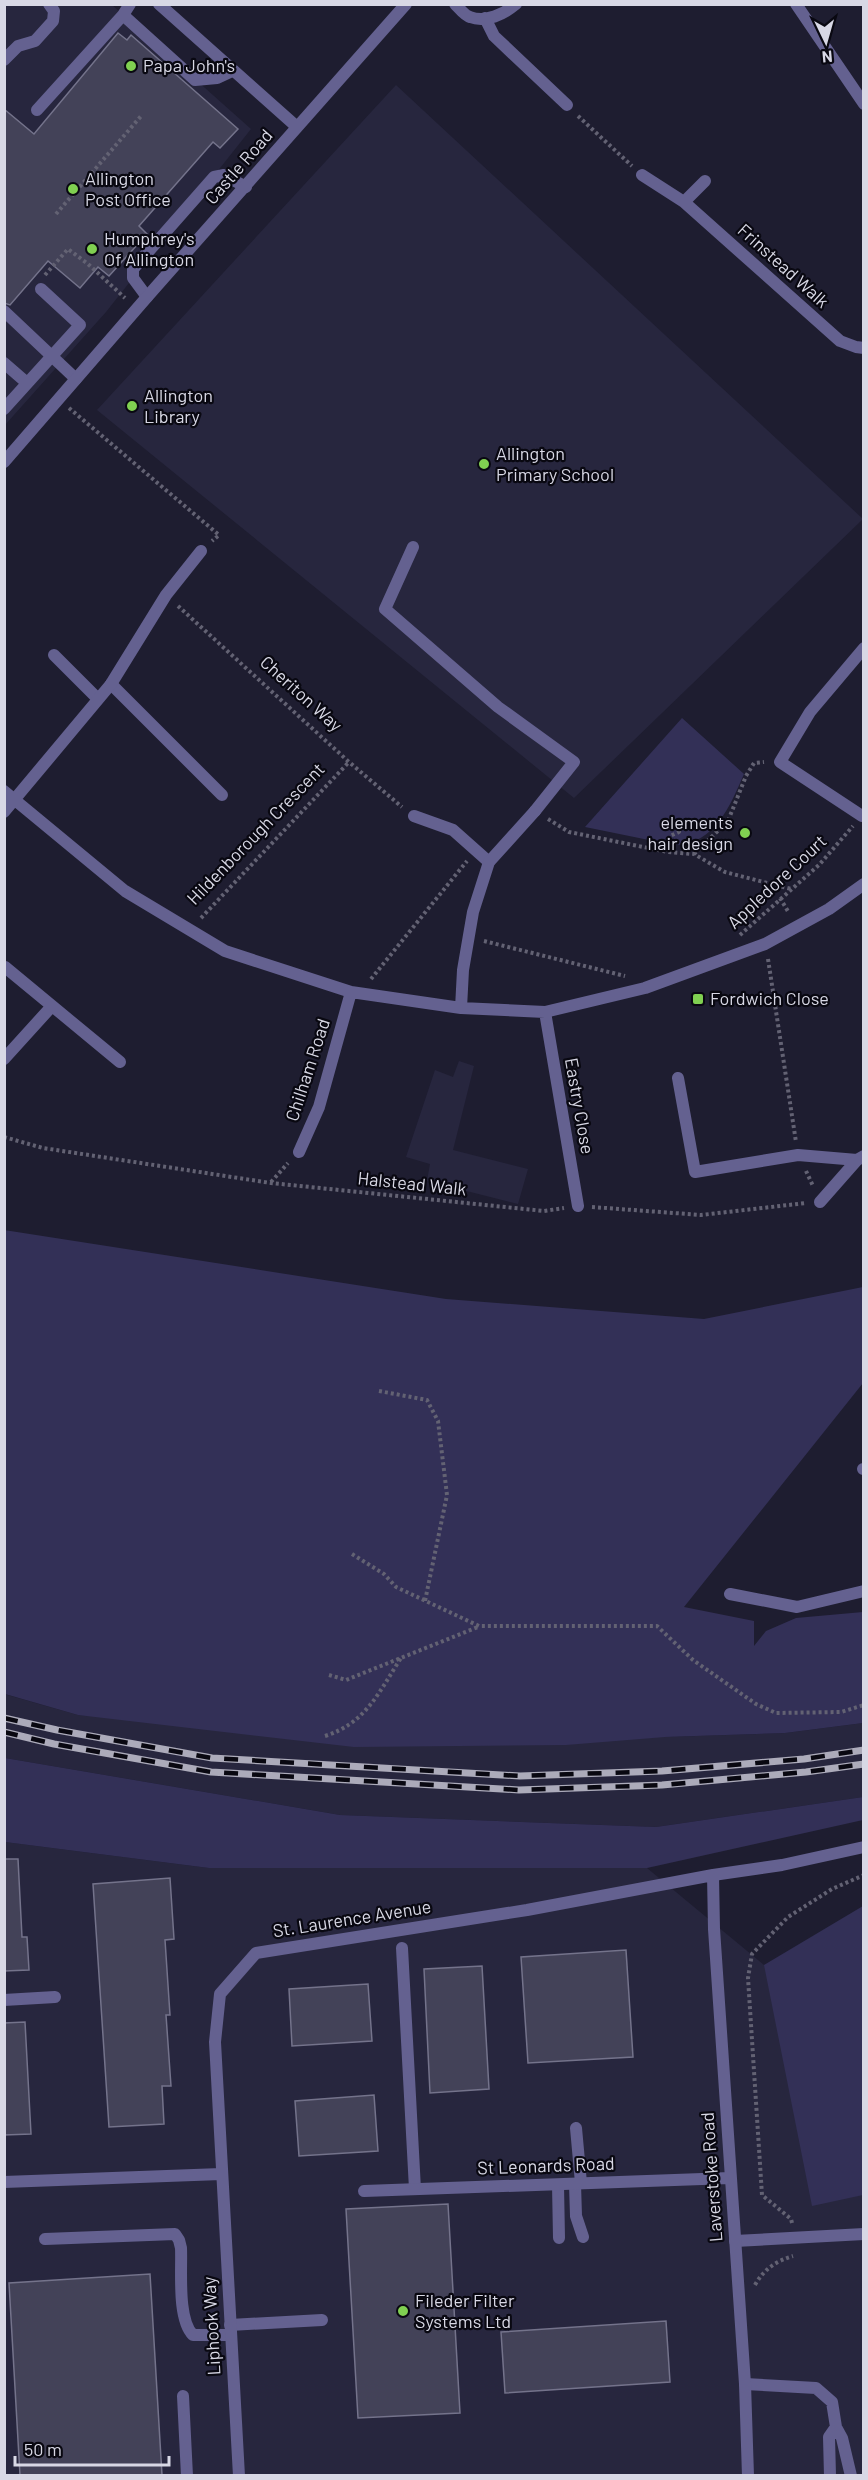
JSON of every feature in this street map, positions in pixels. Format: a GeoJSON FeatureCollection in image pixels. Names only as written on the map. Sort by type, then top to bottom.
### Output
{"type":"FeatureCollection","features":[{"type":"Feature","properties":{"kind":"street"},"geometry":{"type":"LineString","coordinates":[[4,60],[18,46],[35,41],[53,21],[54,11],[49,4]]}},
{"type":"Feature","properties":{"kind":"street"},"geometry":{"type":"LineString","coordinates":[[159,4],[297,127]]}},
{"type":"Feature","properties":{"kind":"street","name":"Castle Road"},"geometry":{"type":"LineString","coordinates":[[6,456],[60,399],[406,4]]}},
{"type":"Feature","properties":{"kind":"street"},"geometry":{"type":"LineString","coordinates":[[455,4],[469,17],[485,18],[502,15],[516,4]]}},
{"type":"Feature","properties":{"kind":"street"},"geometry":{"type":"LineString","coordinates":[[796,4],[864,104]]}},
{"type":"Feature","properties":{"kind":"street"},"geometry":{"type":"LineString","coordinates":[[37,110],[126,10],[195,80],[217,78],[232,71]]}},
{"type":"Feature","properties":{"kind":"street"},"geometry":{"type":"LineString","coordinates":[[485,18],[494,36],[567,105]]}},
{"type":"Feature","properties":{"kind":"street"},"geometry":{"type":"LineString","coordinates":[[147,297],[133,278],[133,268],[214,177],[224,175],[246,187]]}},
{"type":"Feature","properties":{"kind":"street","name":"Frinstead Walk"},"geometry":{"type":"LineString","coordinates":[[642,175],[684,202],[840,341],[864,348]]}},
{"type":"Feature","properties":{"kind":"street"},"geometry":{"type":"LineString","coordinates":[[684,202],[705,181]]}},
{"type":"Feature","properties":{"kind":"street"},"geometry":{"type":"LineString","coordinates":[[4,409],[80,324],[41,284]]}},
{"type":"Feature","properties":{"kind":"street"},"geometry":{"type":"LineString","coordinates":[[4,311],[76,379]]}},
{"type":"Feature","properties":{"kind":"street"},"geometry":{"type":"LineString","coordinates":[[4,363],[27,383]]}},
{"type":"Feature","properties":{"kind":"street"},"geometry":{"type":"LineString","coordinates":[[413,547],[385,609],[498,707],[574,762],[535,811],[489,862],[473,912],[463,970],[460,1008]]}},
{"type":"Feature","properties":{"kind":"street"},"geometry":{"type":"LineString","coordinates":[[4,812],[16,801],[97,698],[111,684],[166,595],[201,551]]}},
{"type":"Feature","properties":{"kind":"street"},"geometry":{"type":"LineString","coordinates":[[862,816],[780,762],[810,712],[864,648]]}},
{"type":"Feature","properties":{"kind":"street"},"geometry":{"type":"LineString","coordinates":[[54,655],[97,698]]}},
{"type":"Feature","properties":{"kind":"street"},"geometry":{"type":"LineString","coordinates":[[111,684],[222,795]]}},
{"type":"Feature","properties":{"kind":"street","name":"Hildenborough Crescent"},"geometry":{"type":"LineString","coordinates":[[4,791],[125,891],[225,951],[355,992],[460,1008],[545,1011],[656,984],[765,944],[829,909],[864,884]]}},
{"type":"Feature","properties":{"kind":"street"},"geometry":{"type":"LineString","coordinates":[[414,816],[453,830],[489,862]]}},
{"type":"Feature","properties":{"kind":"street"},"geometry":{"type":"LineString","coordinates":[[5,967],[120,1062]]}},
{"type":"Feature","properties":{"kind":"street","name":"Chilham Road"},"geometry":{"type":"LineString","coordinates":[[299,1152],[318,1107],[355,992]]}},
{"type":"Feature","properties":{"kind":"street"},"geometry":{"type":"LineString","coordinates":[[4,1059],[52,1006]]}},
{"type":"Feature","properties":{"kind":"street","name":"Eastry Close"},"geometry":{"type":"LineString","coordinates":[[545,1011],[578,1206]]}},
{"type":"Feature","properties":{"kind":"street"},"geometry":{"type":"LineString","coordinates":[[678,1078],[695,1172],[798,1155],[860,1158]]}},
{"type":"Feature","properties":{"kind":"street"},"geometry":{"type":"LineString","coordinates":[[820,1202],[860,1158]]}},
{"type":"Feature","properties":{"kind":"street"},"geometry":{"type":"LineString","coordinates":[[730,1594],[797,1607],[864,1591]]}},
{"type":"Feature","properties":{"kind":"street","name":"St. Laurence Avenue"},"geometry":{"type":"LineString","coordinates":[[221,2174],[215,2042],[220,1994],[256,1953],[527,1910],[713,1875],[782,1865],[864,1847]]}},
{"type":"Feature","properties":{"kind":"street","name":"Laverstoke Road"},"geometry":{"type":"LineString","coordinates":[[713,1875],[730,2178],[745,2384],[748,2475]]}},
{"type":"Feature","properties":{"kind":"street"},"geometry":{"type":"LineString","coordinates":[[402,1948],[414,2189]]}},
{"type":"Feature","properties":{"kind":"street"},"geometry":{"type":"LineString","coordinates":[[4,2000],[55,1998]]}},
{"type":"Feature","properties":{"kind":"street"},"geometry":{"type":"LineString","coordinates":[[576,2128],[578,2183],[576,2216],[583,2237]]}},
{"type":"Feature","properties":{"kind":"street"},"geometry":{"type":"LineString","coordinates":[[4,2182],[221,2174]]}},
{"type":"Feature","properties":{"kind":"street","name":"Liphook Way"},"geometry":{"type":"LineString","coordinates":[[221,2174],[239,2475]]}},
{"type":"Feature","properties":{"kind":"street","name":"St Leonards Road"},"geometry":{"type":"LineString","coordinates":[[364,2191],[730,2178]]}},
{"type":"Feature","properties":{"kind":"street"},"geometry":{"type":"LineString","coordinates":[[558,2185],[559,2238]]}},
{"type":"Feature","properties":{"kind":"street"},"geometry":{"type":"LineString","coordinates":[[45,2239],[168,2233],[175,2235],[182,2248],[184,2316],[187,2329],[193,2335],[322,2320]]}},
{"type":"Feature","properties":{"kind":"street"},"geometry":{"type":"LineString","coordinates":[[735,2241],[864,2234]]}},
{"type":"Feature","properties":{"kind":"street"},"geometry":{"type":"LineString","coordinates":[[745,2384],[816,2388],[832,2402],[836,2427],[842,2438],[851,2475]]}},
{"type":"Feature","properties":{"kind":"street"},"geometry":{"type":"LineString","coordinates":[[183,2396],[187,2475]]}},
{"type":"Feature","properties":{"kind":"street"},"geometry":{"type":"LineString","coordinates":[[830,2475],[829,2438],[836,2427]]}},
{"type":"Feature","properties":{"kind":"path"},"geometry":{"type":"LineString","coordinates":[[567,105],[642,175]]}},
{"type":"Feature","properties":{"kind":"path"},"geometry":{"type":"LineString","coordinates":[[56,214],[142,115]]}},
{"type":"Feature","properties":{"kind":"path"},"geometry":{"type":"LineString","coordinates":[[41,284],[68,249],[125,298]]}},
{"type":"Feature","properties":{"kind":"path"},"geometry":{"type":"LineString","coordinates":[[60,399],[219,535],[201,551]]}},
{"type":"Feature","properties":{"kind":"path","name":"Cheriton Way"},"geometry":{"type":"LineString","coordinates":[[166,595],[349,762],[414,816]]}},
{"type":"Feature","properties":{"kind":"path","name":"Hildenborough Crescent"},"geometry":{"type":"LineString","coordinates":[[189,930],[349,762]]}},
{"type":"Feature","properties":{"kind":"path"},"geometry":{"type":"LineString","coordinates":[[694,854],[728,821],[746,776],[754,763],[780,762]]}},
{"type":"Feature","properties":{"kind":"path"},"geometry":{"type":"LineString","coordinates":[[535,811],[568,832],[668,852],[694,854],[725,872],[791,889]]}},
{"type":"Feature","properties":{"kind":"path","name":"Appledore Court"},"geometry":{"type":"LineString","coordinates":[[732,943],[819,866],[862,816]]}},
{"type":"Feature","properties":{"kind":"path"},"geometry":{"type":"LineString","coordinates":[[668,852],[670,836],[679,832],[680,828],[669,819]]}},
{"type":"Feature","properties":{"kind":"path"},"geometry":{"type":"LineString","coordinates":[[355,992],[476,850]]}},
{"type":"Feature","properties":{"kind":"path"},"geometry":{"type":"LineString","coordinates":[[469,937],[656,984]]}},
{"type":"Feature","properties":{"kind":"path"},"geometry":{"type":"LineString","coordinates":[[765,944],[798,1155],[820,1202]]}},
{"type":"Feature","properties":{"kind":"path","name":"Halstead Walk"},"geometry":{"type":"LineString","coordinates":[[4,1137],[43,1148],[271,1183],[544,1211],[578,1206],[701,1215],[820,1202]]}},
{"type":"Feature","properties":{"kind":"path"},"geometry":{"type":"LineString","coordinates":[[271,1183],[299,1152]]}},
{"type":"Feature","properties":{"kind":"path"},"geometry":{"type":"LineString","coordinates":[[379,1391],[427,1400],[438,1421],[447,1495],[425,1601]]}},
{"type":"Feature","properties":{"kind":"path"},"geometry":{"type":"LineString","coordinates":[[352,1554],[384,1574],[396,1587],[479,1626]]}},
{"type":"Feature","properties":{"kind":"path"},"geometry":{"type":"LineString","coordinates":[[329,1675],[346,1680],[479,1626],[657,1626],[693,1660],[756,1704],[776,1713],[841,1712],[864,1706]]}},
{"type":"Feature","properties":{"kind":"path"},"geometry":{"type":"LineString","coordinates":[[325,1736],[336,1733],[365,1714],[401,1658]]}},
{"type":"Feature","properties":{"kind":"path"},"geometry":{"type":"LineString","coordinates":[[793,2256],[791,2219],[762,2195],[748,1978],[752,1954],[788,1917],[832,1889],[864,1875]]}},
{"type":"Feature","properties":{"kind":"path"},"geometry":{"type":"LineString","coordinates":[[752,2293],[763,2272],[779,2260],[804,2255]]}},
{"type":"Feature","properties":{"kind":"shaded area"},"geometry":{"type":"Polygon","coordinates":[[[5,5],[112,5],[251,129],[106,312],[5,425],[5,5]]]}},
{"type":"Feature","properties":{"kind":"shaded area","name":"Allington Primary School"},"geometry":{"type":"Polygon","coordinates":[[[396,85],[863,519],[574,798],[97,410],[396,85]]]}},
{"type":"Feature","properties":{"kind":"shaded area"},"geometry":{"type":"Polygon","coordinates":[[[682,718],[744,774],[727,810],[711,831],[689,843],[675,845],[585,827],[682,718]]]}},
{"type":"Feature","properties":{"kind":"shaded area"},"geometry":{"type":"Polygon","coordinates":[[[459,1061],[474,1066],[453,1150],[528,1169],[518,1204],[427,1181],[430,1164],[406,1157],[435,1070],[453,1077],[459,1061]]]}},
{"type":"Feature","properties":{"kind":"shaded area"},"geometry":{"type":"Polygon","coordinates":[[[4,1230],[446,1299],[704,1319],[863,1287],[863,1383],[684,1607],[754,1621],[754,1646],[766,1631],[796,1618],[863,1612],[863,1723],[785,1733],[665,1737],[566,1745],[354,1747],[78,1715],[5,1694],[4,1230]]]}},
{"type":"Feature","properties":{"kind":"shaded area"},"geometry":{"type":"Polygon","coordinates":[[[4,1694],[78,1715],[665,1737],[785,1733],[863,1723],[863,1797],[656,1827],[340,1815],[5,1758],[4,1694]]]}},
{"type":"Feature","properties":{"kind":"shaded area"},"geometry":{"type":"Polygon","coordinates":[[[5,1758],[340,1815],[656,1827],[863,1797],[863,1820],[647,1868],[209,1868],[5,1842],[5,1758]]]}},
{"type":"Feature","properties":{"kind":"shaded area"},"geometry":{"type":"Polygon","coordinates":[[[5,1842],[209,1868],[647,1868],[764,1965],[863,1942],[863,2475],[5,2476],[5,1842]]]}},
{"type":"Feature","properties":{"kind":"shaded area"},"geometry":{"type":"Polygon","coordinates":[[[863,1906],[863,2195],[812,2206],[764,1965],[863,1906]]]}},
{"type":"Feature","properties":{"kind":"building"},"geometry":{"type":"Polygon","coordinates":[[[118,33],[127,40],[131,35],[238,129],[220,148],[213,142],[139,226],[147,234],[109,276],[98,267],[80,288],[48,261],[10,305],[4,303],[4,109],[34,134],[118,33]]]}},
{"type":"Feature","properties":{"kind":"building"},"geometry":{"type":"Polygon","coordinates":[[[4,1859],[18,1859],[22,1937],[27,1937],[29,1970],[4,1971],[4,1859]]]}},
{"type":"Feature","properties":{"kind":"building"},"geometry":{"type":"Polygon","coordinates":[[[170,1878],[174,1939],[165,1940],[170,2015],[166,2015],[171,2086],[162,2086],[164,2124],[109,2127],[93,1884],[170,1878]]]}},
{"type":"Feature","properties":{"kind":"building"},"geometry":{"type":"Polygon","coordinates":[[[626,1950],[633,2057],[528,2063],[521,1957],[626,1950]]]}},
{"type":"Feature","properties":{"kind":"building"},"geometry":{"type":"Polygon","coordinates":[[[482,1966],[489,2089],[430,2093],[424,1969],[482,1966]]]}},
{"type":"Feature","properties":{"kind":"building"},"geometry":{"type":"Polygon","coordinates":[[[368,1984],[372,2041],[292,2046],[289,1989],[368,1984]]]}},
{"type":"Feature","properties":{"kind":"building"},"geometry":{"type":"Polygon","coordinates":[[[25,2022],[31,2134],[4,2135],[4,2023],[25,2022]]]}},
{"type":"Feature","properties":{"kind":"building"},"geometry":{"type":"Polygon","coordinates":[[[374,2095],[378,2151],[299,2156],[295,2101],[374,2095]]]}},
{"type":"Feature","properties":{"kind":"building","name":"Fileder Filter Systems Ltd"},"geometry":{"type":"Polygon","coordinates":[[[448,2204],[460,2413],[358,2418],[346,2209],[448,2204]]]}},
{"type":"Feature","properties":{"kind":"building"},"geometry":{"type":"Polygon","coordinates":[[[150,2274],[162,2475],[20,2475],[9,2283],[150,2274]]]}},
{"type":"Feature","properties":{"kind":"building"},"geometry":{"type":"Polygon","coordinates":[[[666,2321],[670,2382],[505,2393],[501,2332],[666,2321]]]}},
{"type":"Feature","properties":{"kind":"railway"},"geometry":{"type":"LineString","coordinates":[[4,1718],[212,1758],[520,1776],[662,1771],[804,1759],[864,1750]]}},
{"type":"Feature","properties":{"kind":"railway"},"geometry":{"type":"LineString","coordinates":[[4,1732],[54,1744],[211,1772],[519,1790],[662,1785],[806,1772],[864,1764]]}},
{"type":"Feature","properties":{"kind":"place","name":"Papa John's"},"geometry":{"type":"Point","coordinates":[131,66]}},
{"type":"Feature","properties":{"kind":"place","name":"Allington Post Office"},"geometry":{"type":"Point","coordinates":[73,189]}},
{"type":"Feature","properties":{"kind":"place","name":"Humphrey's Of Allington"},"geometry":{"type":"Point","coordinates":[92,249]}},
{"type":"Feature","properties":{"kind":"place","name":"Allington Library"},"geometry":{"type":"Point","coordinates":[132,406]}},
{"type":"Feature","properties":{"kind":"place","name":"Allington Primary School"},"geometry":{"type":"Point","coordinates":[484,464]}},
{"type":"Feature","properties":{"kind":"place","name":"elements hair design"},"geometry":{"type":"Point","coordinates":[745,833]}},
{"type":"Feature","properties":{"kind":"place","name":"Fordwich Close"},"geometry":{"type":"Point","coordinates":[698,999]}},
{"type":"Feature","properties":{"kind":"place","name":"Fileder Filter Systems Ltd"},"geometry":{"type":"Point","coordinates":[403,2311]}}]}
